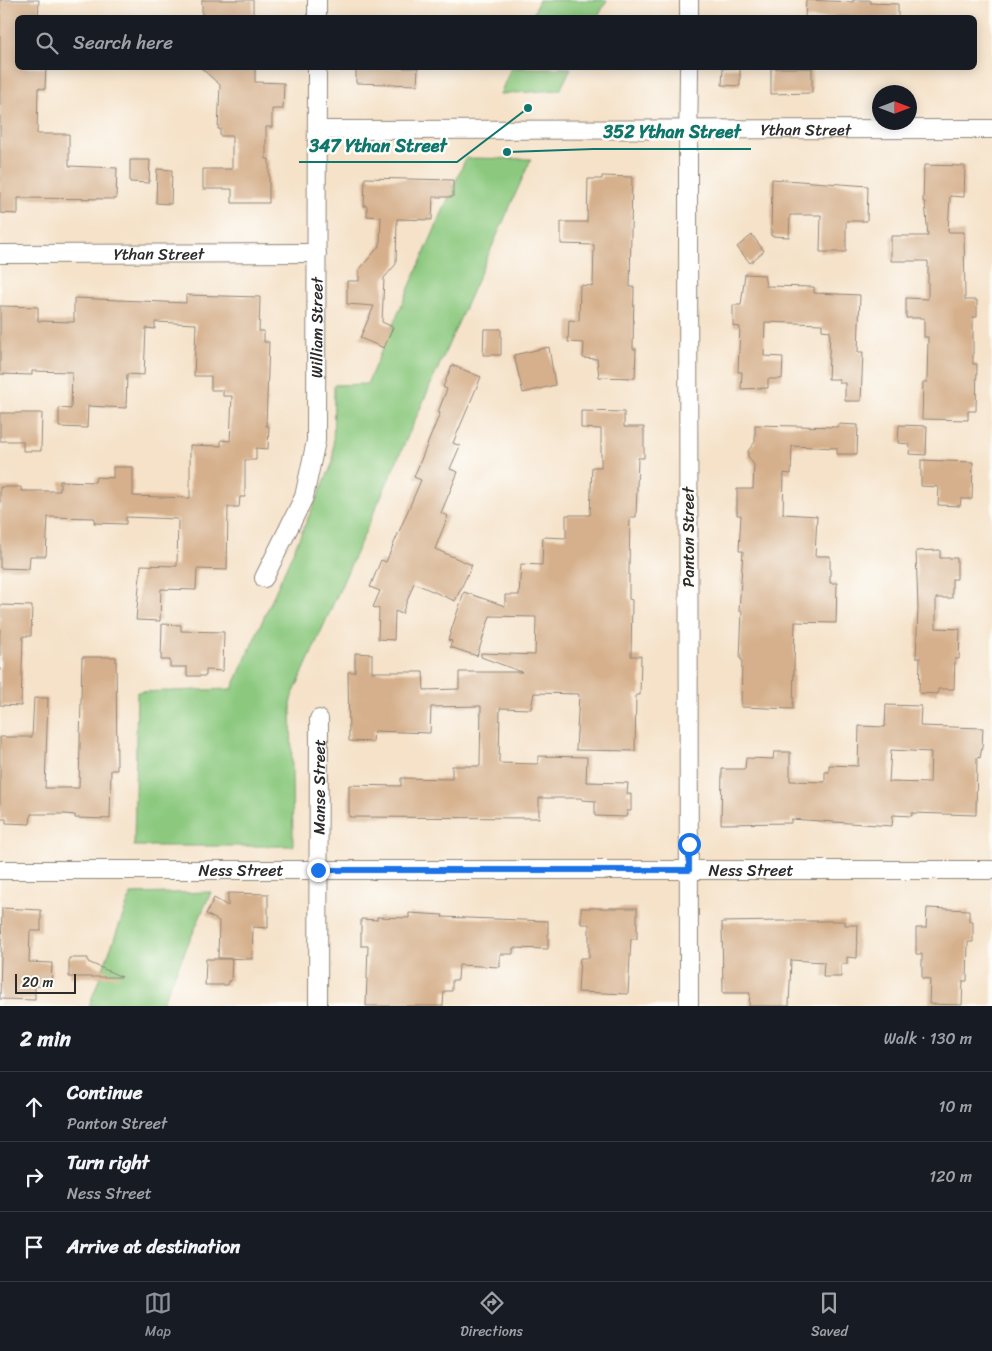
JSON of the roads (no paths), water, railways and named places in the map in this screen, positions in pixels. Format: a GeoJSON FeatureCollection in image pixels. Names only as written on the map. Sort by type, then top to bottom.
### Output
{"type":"FeatureCollection","features":[{"type":"Feature","properties":{"kind":"street"},"geometry":{"type":"LineString","coordinates":[[317,0],[317,15]]}},
{"type":"Feature","properties":{"kind":"street"},"geometry":{"type":"LineString","coordinates":[[689,0],[689,15]]}},
{"type":"Feature","properties":{"kind":"street","name":"William Street"},"geometry":{"type":"LineString","coordinates":[[264,578],[304,497],[316,442],[318,70]]}},
{"type":"Feature","properties":{"kind":"street","name":"Panton Street"},"geometry":{"type":"LineString","coordinates":[[689,1006],[690,70]]}},
{"type":"Feature","properties":{"kind":"street","name":"Ythan Street"},"geometry":{"type":"LineString","coordinates":[[318,130],[992,129]]}},
{"type":"Feature","properties":{"kind":"street","name":"Ythan Street"},"geometry":{"type":"LineString","coordinates":[[0,254],[317,253]]}},
{"type":"Feature","properties":{"kind":"street","name":"Manse Street"},"geometry":{"type":"LineString","coordinates":[[318,1006],[319,719]]}},
{"type":"Feature","properties":{"kind":"street","name":"Ness Street"},"geometry":{"type":"LineString","coordinates":[[0,870],[992,870]]}},
{"type":"Feature","properties":{"kind":"place","name":"347 Ythan Street"},"geometry":{"type":"Point","coordinates":[528,108]}},
{"type":"Feature","properties":{"kind":"place","name":"352 Ythan Street"},"geometry":{"type":"Point","coordinates":[507,152]}}]}
